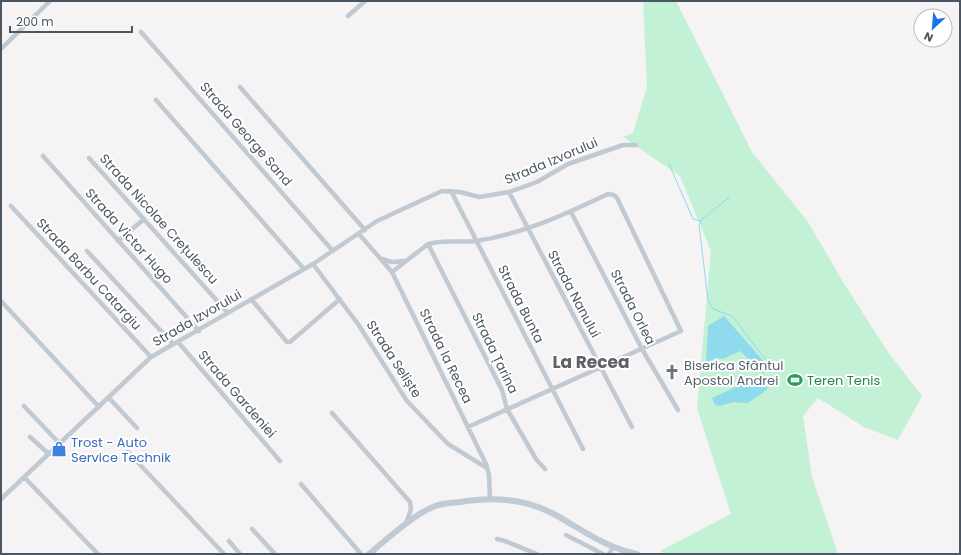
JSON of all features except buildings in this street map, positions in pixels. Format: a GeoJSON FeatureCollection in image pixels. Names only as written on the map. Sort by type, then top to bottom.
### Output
{"type":"FeatureCollection","features":[{"type":"Feature","properties":{"kind":"main road"},"geometry":{"type":"LineString","coordinates":[[369,554],[405,525],[424,512],[438,505],[490,499],[515,500],[538,507],[612,547],[637,554]]}},
{"type":"Feature","properties":{"kind":"street"},"geometry":{"type":"LineString","coordinates":[[1,49],[50,1]]}},
{"type":"Feature","properties":{"kind":"street"},"geometry":{"type":"LineString","coordinates":[[348,16],[365,1]]}},
{"type":"Feature","properties":{"kind":"street","name":"Strada George Sand"},"geometry":{"type":"LineString","coordinates":[[141,32],[333,251]]}},
{"type":"Feature","properties":{"kind":"street"},"geometry":{"type":"LineString","coordinates":[[240,87],[365,230]]}},
{"type":"Feature","properties":{"kind":"street"},"geometry":{"type":"LineString","coordinates":[[156,100],[304,269]]}},
{"type":"Feature","properties":{"kind":"street","name":"Strada Izvorului"},"geometry":{"type":"LineString","coordinates":[[1,499],[110,398],[151,357],[199,331],[314,264],[378,221],[442,191],[451,191],[479,197],[509,192],[537,182],[575,161],[623,145],[636,145]]}},
{"type":"Feature","properties":{"kind":"street","name":"Strada Victor Hugo"},"geometry":{"type":"LineString","coordinates":[[42,156],[199,331]]}},
{"type":"Feature","properties":{"kind":"street","name":"Strada Nicolae Crețulescu"},"geometry":{"type":"LineString","coordinates":[[89,158],[228,313]]}},
{"type":"Feature","properties":{"kind":"street","name":"Strada Bunta"},"geometry":{"type":"LineString","coordinates":[[451,191],[583,449]]}},
{"type":"Feature","properties":{"kind":"street","name":"Strada Nanului"},"geometry":{"type":"LineString","coordinates":[[509,192],[632,427]]}},
{"type":"Feature","properties":{"kind":"street"},"geometry":{"type":"LineString","coordinates":[[392,272],[428,244],[435,241],[476,241],[528,229],[571,212],[608,194],[614,195],[680,331],[468,427]]}},
{"type":"Feature","properties":{"kind":"street","name":"Strada Barbu Catargiu"},"geometry":{"type":"LineString","coordinates":[[11,206],[151,357]]}},
{"type":"Feature","properties":{"kind":"street","name":"Strada Orlea"},"geometry":{"type":"LineString","coordinates":[[571,212],[642,349],[678,410]]}},
{"type":"Feature","properties":{"kind":"street"},"geometry":{"type":"LineString","coordinates":[[118,241],[144,219]]}},
{"type":"Feature","properties":{"kind":"street","name":"Strada la Recea"},"geometry":{"type":"LineString","coordinates":[[359,234],[392,272],[487,468],[490,499]]}},
{"type":"Feature","properties":{"kind":"street","name":"Strada Țarina"},"geometry":{"type":"LineString","coordinates":[[428,244],[502,390],[507,409],[536,459],[545,469]]}},
{"type":"Feature","properties":{"kind":"street","name":"Strada Gardeniei"},"geometry":{"type":"LineString","coordinates":[[87,251],[175,343],[280,460]]}},
{"type":"Feature","properties":{"kind":"street"},"geometry":{"type":"LineString","coordinates":[[379,257],[392,262],[406,261]]}},
{"type":"Feature","properties":{"kind":"street","name":"Strada Seliște"},"geometry":{"type":"LineString","coordinates":[[314,264],[358,324],[407,401],[448,444],[487,468]]}},
{"type":"Feature","properties":{"kind":"street"},"geometry":{"type":"LineString","coordinates":[[251,300],[287,342],[290,342],[340,299]]}},
{"type":"Feature","properties":{"kind":"street"},"geometry":{"type":"LineString","coordinates":[[1,301],[99,408]]}},
{"type":"Feature","properties":{"kind":"street"},"geometry":{"type":"LineString","coordinates":[[110,398],[137,428]]}},
{"type":"Feature","properties":{"kind":"street"},"geometry":{"type":"LineString","coordinates":[[24,406],[60,444]]}},
{"type":"Feature","properties":{"kind":"street"},"geometry":{"type":"LineString","coordinates":[[332,413],[410,502],[412,509],[405,525]]}},
{"type":"Feature","properties":{"kind":"street"},"geometry":{"type":"LineString","coordinates":[[30,437],[49,454]]}},
{"type":"Feature","properties":{"kind":"street"},"geometry":{"type":"LineString","coordinates":[[128,452],[224,554]]}},
{"type":"Feature","properties":{"kind":"street"},"geometry":{"type":"LineString","coordinates":[[24,477],[98,554]]}},
{"type":"Feature","properties":{"kind":"street"},"geometry":{"type":"LineString","coordinates":[[301,484],[361,554]]}},
{"type":"Feature","properties":{"kind":"street"},"geometry":{"type":"LineString","coordinates":[[252,529],[275,554]]}},
{"type":"Feature","properties":{"kind":"street"},"geometry":{"type":"LineString","coordinates":[[566,535],[603,554]]}},
{"type":"Feature","properties":{"kind":"street"},"geometry":{"type":"LineString","coordinates":[[497,539],[537,554]]}},
{"type":"Feature","properties":{"kind":"street"},"geometry":{"type":"LineString","coordinates":[[229,541],[240,554]]}},
{"type":"Feature","properties":{"kind":"street"},"geometry":{"type":"LineString","coordinates":[[609,554],[612,547]]}},
{"type":"Feature","properties":{"kind":"green space"},"geometry":{"type":"Polygon","coordinates":[[[643,1],[676,1],[752,152],[808,222],[843,282],[888,352],[922,396],[898,440],[864,427],[818,398],[803,416],[812,477],[838,554],[665,554],[660,551],[731,514],[697,408],[711,251],[680,176],[623,137],[633,133],[647,87],[643,1]]]}},
{"type":"Feature","properties":{"kind":"water"},"geometry":{"type":"Polygon","coordinates":[[[724,316],[765,363],[760,370],[740,351],[723,359],[716,358],[706,363],[708,326],[724,316]]]}},
{"type":"Feature","properties":{"kind":"water"},"geometry":{"type":"Polygon","coordinates":[[[759,376],[768,389],[748,403],[733,402],[720,406],[715,405],[712,398],[759,376]]]}},
{"type":"Feature","properties":{"kind":"waterway"},"geometry":{"type":"LineString","coordinates":[[669,164],[693,219],[700,221]]}},
{"type":"Feature","properties":{"kind":"waterway"},"geometry":{"type":"LineString","coordinates":[[730,197],[703,218],[699,225],[708,300],[713,309],[732,316],[769,364],[767,369],[759,376]]}},
{"type":"Feature","properties":{"kind":"place","name":"Biserica Sfântul Apostol Andrei"},"geometry":{"type":"Point","coordinates":[672,372]}},
{"type":"Feature","properties":{"kind":"place","name":"Teren Tenis"},"geometry":{"type":"Point","coordinates":[795,380]}},
{"type":"Feature","properties":{"kind":"place","name":"Trost - Auto Service Technik"},"geometry":{"type":"Point","coordinates":[59,449]}},
{"type":"Feature","properties":{"kind":"district","name":"La Recea"},"geometry":{"type":"Point","coordinates":[591,362]}}]}
